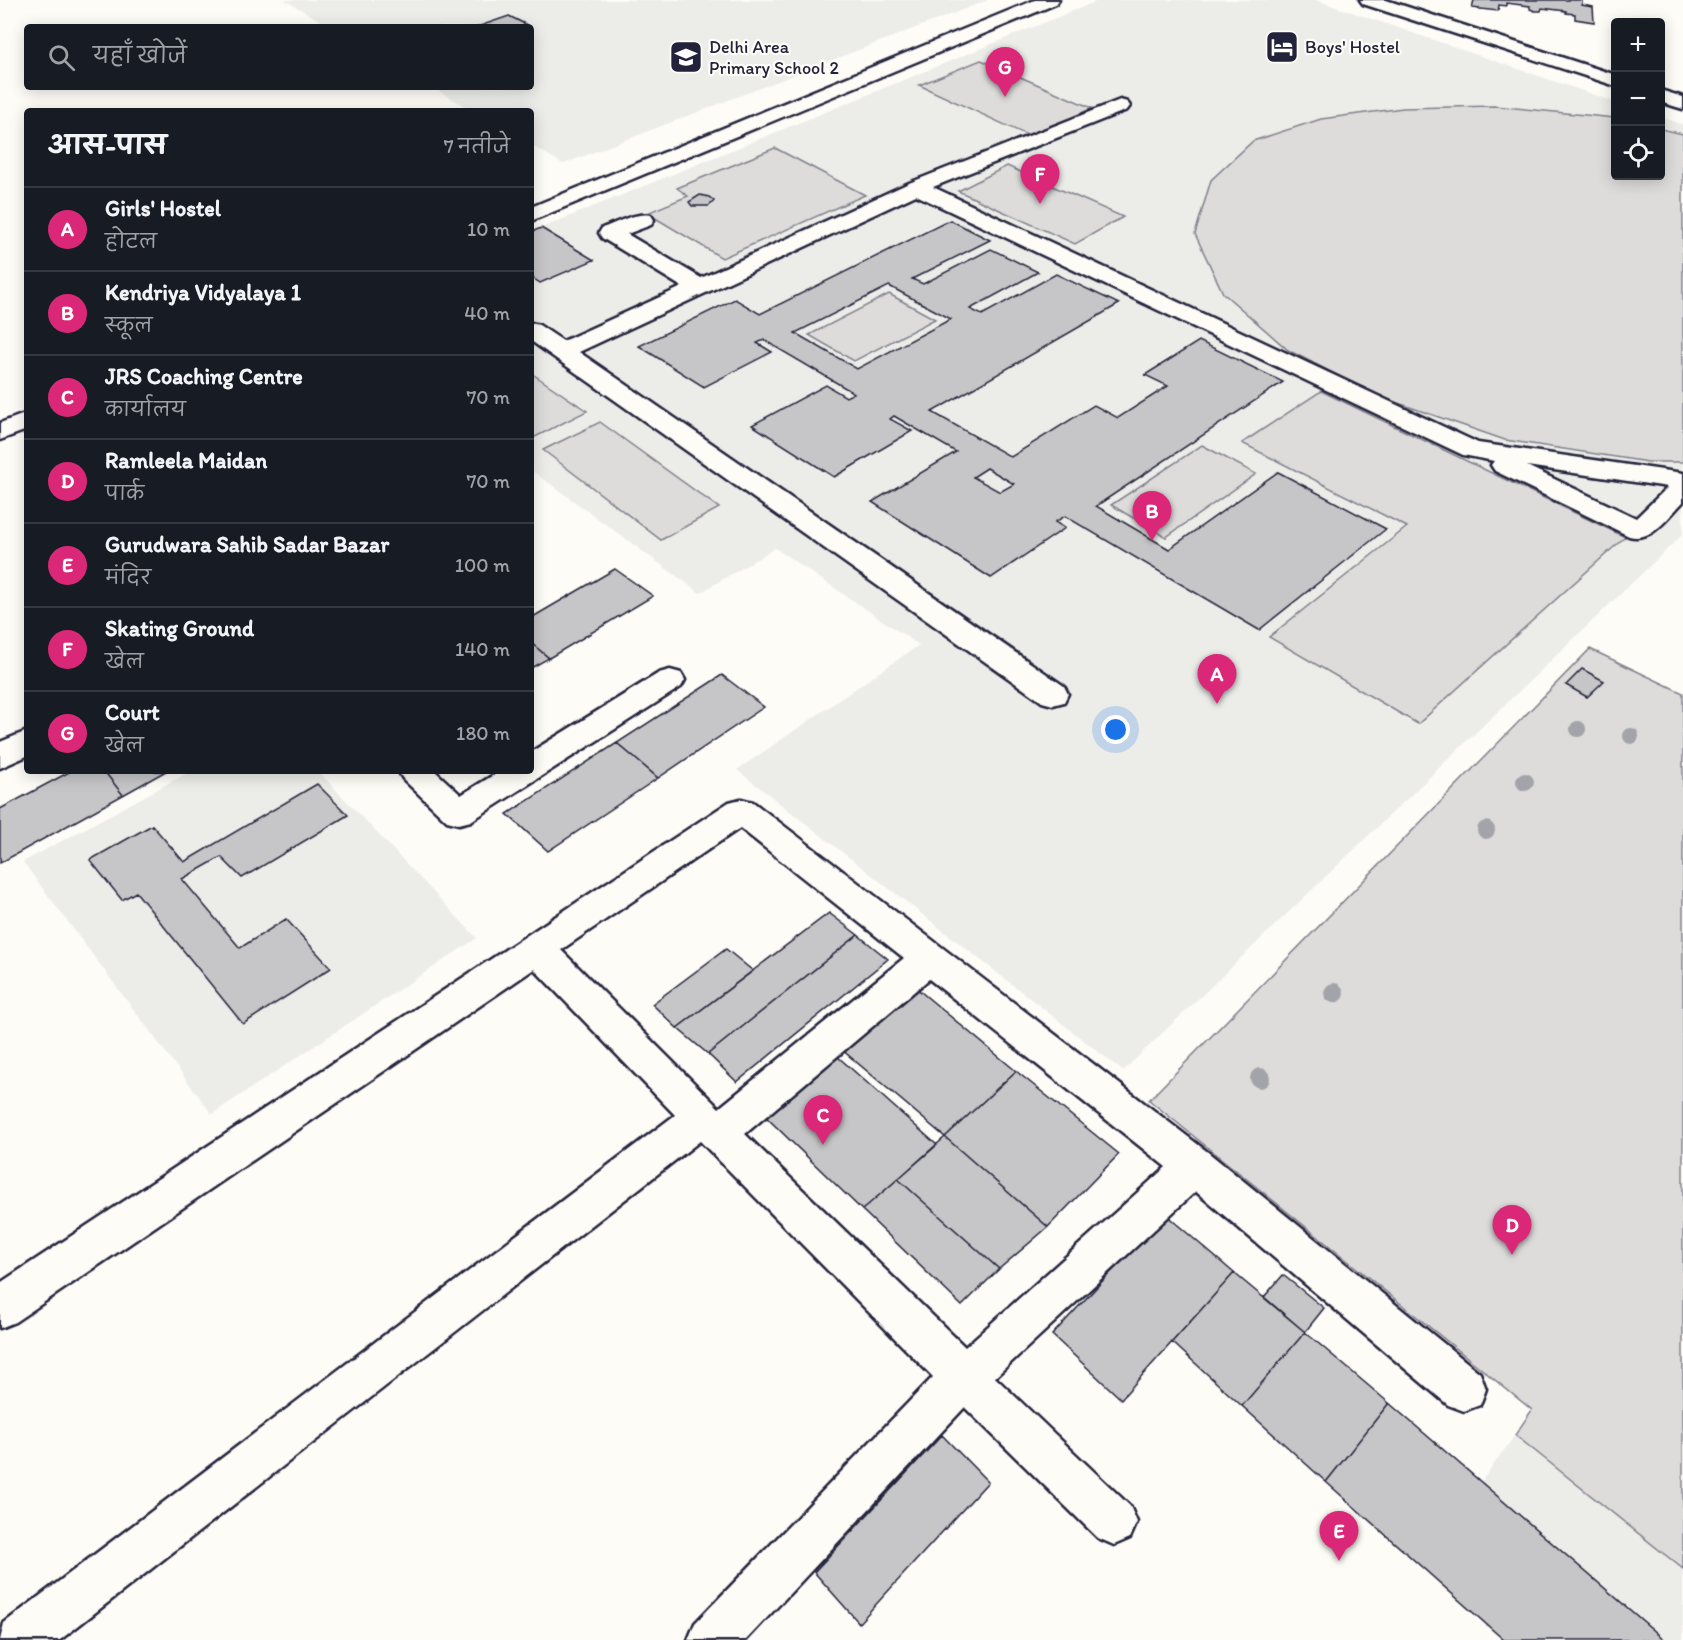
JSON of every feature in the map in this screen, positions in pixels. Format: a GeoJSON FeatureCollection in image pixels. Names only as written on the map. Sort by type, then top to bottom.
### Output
{"type":"FeatureCollection","features":[{"type":"Feature","properties":{"kind":"street"},"geometry":{"type":"LineString","coordinates":[[534,214],[1050,0]]}},
{"type":"Feature","properties":{"kind":"street"},"geometry":{"type":"LineString","coordinates":[[1369,0],[1611,79]]}},
{"type":"Feature","properties":{"kind":"street"},"geometry":{"type":"LineString","coordinates":[[1665,98],[1683,103]]}},
{"type":"Feature","properties":{"kind":"street"},"geometry":{"type":"LineString","coordinates":[[562,351],[916,187],[1120,106]]}},
{"type":"Feature","properties":{"kind":"street"},"geometry":{"type":"LineString","coordinates":[[916,187],[1639,530],[1683,487]]}},
{"type":"Feature","properties":{"kind":"street"},"geometry":{"type":"LineString","coordinates":[[644,220],[610,233],[699,287]]}},
{"type":"Feature","properties":{"kind":"street"},"geometry":{"type":"LineString","coordinates":[[534,332],[1053,694]]}},
{"type":"Feature","properties":{"kind":"street"},"geometry":{"type":"LineString","coordinates":[[0,432],[24,422]]}},
{"type":"Feature","properties":{"kind":"street"},"geometry":{"type":"LineString","coordinates":[[1472,450],[1683,481]]}},
{"type":"Feature","properties":{"kind":"street"},"geometry":{"type":"LineString","coordinates":[[534,766],[670,680]]}},
{"type":"Feature","properties":{"kind":"street"},"geometry":{"type":"LineString","coordinates":[[0,756],[24,744]]}},
{"type":"Feature","properties":{"kind":"street"},"geometry":{"type":"LineString","coordinates":[[417,774],[459,812],[520,774]]}},
{"type":"Feature","properties":{"kind":"street"},"geometry":{"type":"LineString","coordinates":[[0,1307],[741,811],[1195,1166],[1464,1389]]}},
{"type":"Feature","properties":{"kind":"street"},"geometry":{"type":"LineString","coordinates":[[536,948],[710,1125],[1114,1522]]}},
{"type":"Feature","properties":{"kind":"street"},"geometry":{"type":"LineString","coordinates":[[21,1640],[710,1125],[929,957]]}},
{"type":"Feature","properties":{"kind":"street"},"geometry":{"type":"LineString","coordinates":[[712,1640],[964,1377],[1195,1166]]}},
{"type":"Feature","properties":{"kind":"shaded area","name":"Delhi Area Primary School 2"},"geometry":{"type":"Polygon","coordinates":[[[285,0],[988,0],[563,164],[534,147],[534,108],[468,108],[437,90],[534,90],[534,24],[326,24],[285,0]]]}},
{"type":"Feature","properties":{"kind":"shaded area"},"geometry":{"type":"Polygon","coordinates":[[[1100,0],[1316,0],[1611,101],[1611,180],[1665,180],[1665,118],[1683,125],[1683,534],[1123,1071],[737,770],[919,645],[775,548],[700,593],[534,472],[534,279],[540,283],[593,260],[541,228],[1100,0]]]}},
{"type":"Feature","properties":{"kind":"shaded area"},"geometry":{"type":"Polygon","coordinates":[[[981,60],[1092,108],[1031,137],[919,85],[981,60]]]}},
{"type":"Feature","properties":{"kind":"shaded area"},"geometry":{"type":"Polygon","coordinates":[[[1495,106],[1611,118],[1611,180],[1665,180],[1665,130],[1683,134],[1683,462],[1648,462],[1505,440],[1378,396],[1288,350],[1223,293],[1195,234],[1211,180],[1253,141],[1321,119],[1403,108],[1495,106]]]}},
{"type":"Feature","properties":{"kind":"shaded area"},"geometry":{"type":"Polygon","coordinates":[[[775,148],[865,195],[722,258],[647,213],[688,196],[677,188],[775,148]]]}},
{"type":"Feature","properties":{"kind":"shaded area"},"geometry":{"type":"Polygon","coordinates":[[[1007,166],[1123,217],[1075,244],[958,191],[1007,166]]]}},
{"type":"Feature","properties":{"kind":"shaded area"},"geometry":{"type":"Polygon","coordinates":[[[889,294],[935,319],[854,361],[809,335],[889,294]]]}},
{"type":"Feature","properties":{"kind":"shaded area"},"geometry":{"type":"Polygon","coordinates":[[[534,375],[587,411],[534,438],[534,375]]]}},
{"type":"Feature","properties":{"kind":"shaded area"},"geometry":{"type":"Polygon","coordinates":[[[1321,391],[1625,537],[1418,724],[1269,637],[1407,527],[1242,443],[1321,391]]]}},
{"type":"Feature","properties":{"kind":"shaded area"},"geometry":{"type":"Polygon","coordinates":[[[600,422],[719,508],[661,540],[543,450],[600,422]]]}},
{"type":"Feature","properties":{"kind":"shaded area"},"geometry":{"type":"Polygon","coordinates":[[[1202,445],[1256,474],[1166,537],[1111,505],[1202,445]]]}},
{"type":"Feature","properties":{"kind":"shaded area"},"geometry":{"type":"Polygon","coordinates":[[[1590,649],[1683,693],[1683,1569],[1515,1435],[1532,1410],[1149,1100],[1590,649]]]}},
{"type":"Feature","properties":{"kind":"shaded area"},"geometry":{"type":"Polygon","coordinates":[[[185,774],[321,774],[477,938],[212,1114],[23,862],[185,774]]]}},
{"type":"Feature","properties":{"kind":"shaded area"},"geometry":{"type":"Polygon","coordinates":[[[1389,1403],[1481,1482],[1515,1435],[1683,1569],[1683,1640],[1504,1640],[1326,1482],[1389,1403]]]}},
{"type":"Feature","properties":{"kind":"building"},"geometry":{"type":"Polygon","coordinates":[[[1474,0],[1582,0],[1582,5],[1593,7],[1594,22],[1575,19],[1575,14],[1566,13],[1566,11],[1542,8],[1541,11],[1535,11],[1530,9],[1530,6],[1506,3],[1506,6],[1499,5],[1498,11],[1472,8],[1474,0]]]}},
{"type":"Feature","properties":{"kind":"building"},"geometry":{"type":"Polygon","coordinates":[[[509,16],[525,24],[486,24],[509,16]]]}},
{"type":"Feature","properties":{"kind":"building"},"geometry":{"type":"Polygon","coordinates":[[[700,195],[714,201],[709,206],[692,206],[689,202],[700,195]]]}},
{"type":"Feature","properties":{"kind":"building"},"geometry":{"type":"Polygon","coordinates":[[[950,220],[990,240],[912,279],[923,284],[991,249],[1038,272],[970,309],[982,315],[1056,274],[1119,304],[932,412],[1011,457],[1094,405],[1118,418],[1168,386],[1145,375],[1199,341],[1283,382],[1096,506],[1169,549],[1278,472],[1386,529],[1259,630],[1065,516],[1055,522],[1065,528],[991,578],[872,502],[956,452],[894,416],[890,419],[912,431],[834,477],[752,425],[826,385],[846,397],[854,393],[764,340],[757,343],[772,352],[704,387],[639,346],[735,299],[760,314],[950,220]],[[889,286],[795,333],[857,369],[951,319],[889,286]],[[987,468],[973,477],[1000,492],[1014,484],[987,468]]]}},
{"type":"Feature","properties":{"kind":"building"},"geometry":{"type":"Polygon","coordinates":[[[541,228],[594,260],[540,283],[534,279],[534,231],[541,228]]]}},
{"type":"Feature","properties":{"kind":"building"},"geometry":{"type":"Polygon","coordinates":[[[615,569],[653,596],[549,658],[534,646],[534,616],[615,569]]]}},
{"type":"Feature","properties":{"kind":"building"},"geometry":{"type":"Polygon","coordinates":[[[534,646],[549,658],[534,666],[534,646]]]}},
{"type":"Feature","properties":{"kind":"building"},"geometry":{"type":"Polygon","coordinates":[[[1582,669],[1604,681],[1587,697],[1566,685],[1582,669]]]}},
{"type":"Feature","properties":{"kind":"building"},"geometry":{"type":"Polygon","coordinates":[[[722,675],[764,707],[658,778],[617,743],[722,675]]]}},
{"type":"Feature","properties":{"kind":"building"},"geometry":{"type":"Polygon","coordinates":[[[617,743],[658,778],[548,851],[507,814],[617,743]]]}},
{"type":"Feature","properties":{"kind":"building"},"geometry":{"type":"Polygon","coordinates":[[[65,774],[106,774],[123,795],[0,863],[0,809],[65,774]]]}},
{"type":"Feature","properties":{"kind":"building"},"geometry":{"type":"Polygon","coordinates":[[[106,774],[161,774],[123,795],[106,774]]]}},
{"type":"Feature","properties":{"kind":"building"},"geometry":{"type":"Polygon","coordinates":[[[317,784],[348,815],[242,878],[221,857],[182,879],[240,948],[286,919],[331,968],[243,1024],[136,892],[122,900],[90,860],[152,825],[184,862],[317,784]]]}},
{"type":"Feature","properties":{"kind":"building"},"geometry":{"type":"Polygon","coordinates":[[[829,913],[858,935],[708,1054],[677,1028],[829,913]]]}},
{"type":"Feature","properties":{"kind":"building"},"geometry":{"type":"Polygon","coordinates":[[[858,935],[888,959],[737,1082],[708,1054],[858,935]]]}},
{"type":"Feature","properties":{"kind":"building"},"geometry":{"type":"Polygon","coordinates":[[[726,949],[753,971],[677,1028],[652,1004],[726,949]]]}},
{"type":"Feature","properties":{"kind":"building"},"geometry":{"type":"Polygon","coordinates":[[[915,987],[1016,1071],[945,1137],[841,1049],[915,987]]]}},
{"type":"Feature","properties":{"kind":"building"},"geometry":{"type":"Polygon","coordinates":[[[837,1056],[937,1145],[862,1210],[764,1115],[837,1056]]]}},
{"type":"Feature","properties":{"kind":"building"},"geometry":{"type":"Polygon","coordinates":[[[1016,1071],[1119,1154],[1048,1227],[945,1137],[1016,1071]]]}},
{"type":"Feature","properties":{"kind":"building"},"geometry":{"type":"Polygon","coordinates":[[[945,1137],[1048,1227],[999,1269],[898,1179],[945,1137]]]}},
{"type":"Feature","properties":{"kind":"building"},"geometry":{"type":"Polygon","coordinates":[[[898,1179],[999,1269],[962,1306],[862,1210],[898,1179]]]}},
{"type":"Feature","properties":{"kind":"building"},"geometry":{"type":"Polygon","coordinates":[[[1165,1214],[1234,1273],[1121,1399],[1052,1335],[1165,1214]]]}},
{"type":"Feature","properties":{"kind":"building"},"geometry":{"type":"Polygon","coordinates":[[[1234,1273],[1305,1332],[1242,1406],[1172,1342],[1234,1273]]]}},
{"type":"Feature","properties":{"kind":"building"},"geometry":{"type":"Polygon","coordinates":[[[1283,1275],[1324,1308],[1305,1332],[1264,1297],[1283,1275]]]}},
{"type":"Feature","properties":{"kind":"building"},"geometry":{"type":"Polygon","coordinates":[[[1305,1332],[1389,1403],[1326,1482],[1242,1406],[1305,1332]]]}},
{"type":"Feature","properties":{"kind":"building"},"geometry":{"type":"Polygon","coordinates":[[[1389,1403],[1665,1640],[1504,1640],[1326,1482],[1389,1403]]]}},
{"type":"Feature","properties":{"kind":"building"},"geometry":{"type":"Polygon","coordinates":[[[942,1435],[988,1482],[859,1623],[814,1572],[942,1435]]]}},
{"type":"Feature","properties":{"kind":"place","name":"Boys' Hostel"},"geometry":{"type":"Point","coordinates":[1282,47]}},
{"type":"Feature","properties":{"kind":"place","name":"Delhi Area Primary School 2"},"geometry":{"type":"Point","coordinates":[686,57]}},
{"type":"Feature","properties":{"kind":"place","name":"Court"},"geometry":{"type":"Point","coordinates":[1005,97]}},
{"type":"Feature","properties":{"kind":"place","name":"Skating Ground"},"geometry":{"type":"Point","coordinates":[1040,204]}},
{"type":"Feature","properties":{"kind":"place","name":"Kendriya Vidyalaya 1"},"geometry":{"type":"Point","coordinates":[1152,541]}},
{"type":"Feature","properties":{"kind":"place","name":"Girls' Hostel"},"geometry":{"type":"Point","coordinates":[1217,704]}},
{"type":"Feature","properties":{"kind":"place","name":"JRS Coaching Centre"},"geometry":{"type":"Point","coordinates":[823,1145]}},
{"type":"Feature","properties":{"kind":"place","name":"Ramleela Maidan"},"geometry":{"type":"Point","coordinates":[1512,1255]}},
{"type":"Feature","properties":{"kind":"place","name":"Gurudwara Sahib Sadar Bazar"},"geometry":{"type":"Point","coordinates":[1339,1561]}}]}
